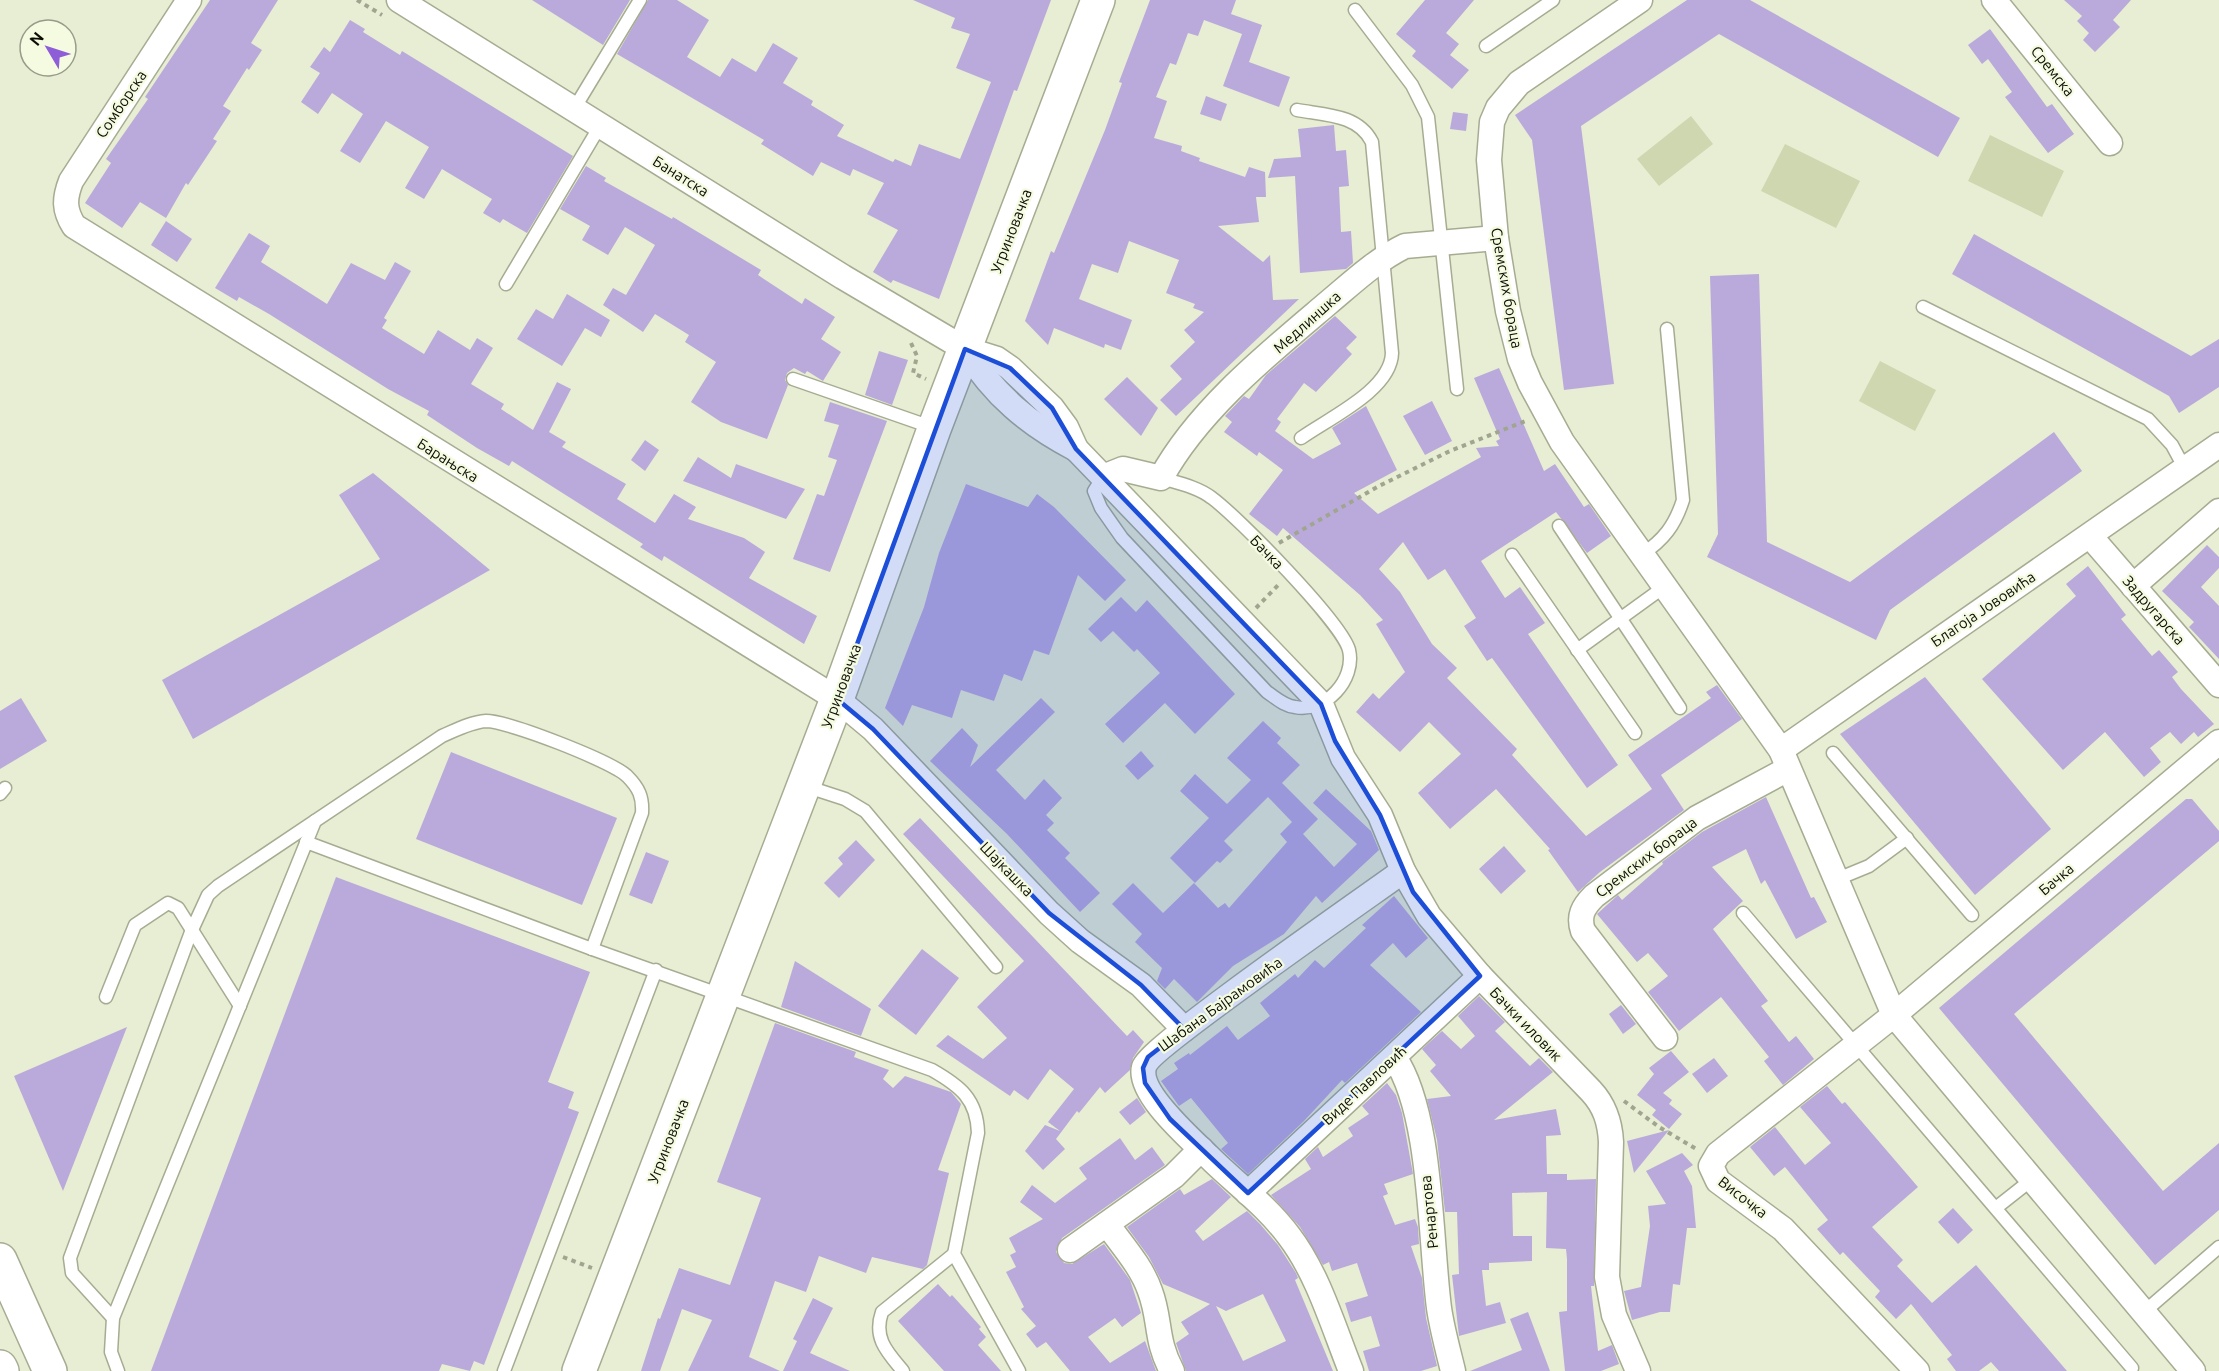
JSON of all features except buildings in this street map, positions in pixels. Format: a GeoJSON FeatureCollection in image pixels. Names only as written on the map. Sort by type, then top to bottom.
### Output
{"type":"FeatureCollection","features":[{"type":"Feature","properties":{"kind":"main road","name":"Угриновачка"},"geometry":{"type":"LineString","coordinates":[[579,1371],[837,699],[934,429],[1098,0]]}},
{"type":"Feature","properties":{"kind":"main road"},"geometry":{"type":"LineString","coordinates":[[0,1260],[50,1371]]}},
{"type":"Feature","properties":{"kind":"street","name":"Сомборска"},"geometry":{"type":"LineString","coordinates":[[66,212],[67,191],[83,159],[189,0]]}},
{"type":"Feature","properties":{"kind":"street","name":"Банатска"},"geometry":{"type":"LineString","coordinates":[[399,0],[843,277],[965,349]]}},
{"type":"Feature","properties":{"kind":"street","name":"Сремских бораца"},"geometry":{"type":"LineString","coordinates":[[1640,0],[1613,7],[1519,83],[1498,108],[1489,134],[1496,238],[1508,311],[1520,359],[1545,413],[1641,555],[1785,760],[1697,818],[1594,896],[1582,910],[1580,916],[1583,932],[1665,1038]]}},
{"type":"Feature","properties":{"kind":"street","name":"Сремска"},"geometry":{"type":"LineString","coordinates":[[1994,0],[2110,143]]}},
{"type":"Feature","properties":{"kind":"street","name":"Барањска"},"geometry":{"type":"LineString","coordinates":[[66,212],[74,226],[837,699]]}},
{"type":"Feature","properties":{"kind":"street","name":"Медлиншка"},"geometry":{"type":"LineString","coordinates":[[1161,478],[1181,444],[1209,412],[1307,321],[1383,259],[1405,246],[1496,238]]}},
{"type":"Feature","properties":{"kind":"street"},"geometry":{"type":"LineString","coordinates":[[965,349],[984,380],[1044,431],[1076,448],[1321,704]]}},
{"type":"Feature","properties":{"kind":"street","name":"Благоја Јововића"},"geometry":{"type":"LineString","coordinates":[[1785,760],[2090,536],[2219,445]]}},
{"type":"Feature","properties":{"kind":"street","name":"Бачка"},"geometry":{"type":"LineString","coordinates":[[1103,477],[1123,469],[1161,478]]}},
{"type":"Feature","properties":{"kind":"street"},"geometry":{"type":"LineString","coordinates":[[2133,586],[2219,511]]}},
{"type":"Feature","properties":{"kind":"street","name":"Задругарска"},"geometry":{"type":"LineString","coordinates":[[2090,536],[2219,685]]}},
{"type":"Feature","properties":{"kind":"street","name":"Шајкашка"},"geometry":{"type":"LineString","coordinates":[[837,699],[873,729],[1049,913],[1080,941],[1141,985],[1184,1029]]}},
{"type":"Feature","properties":{"kind":"street","name":"Бачки иловик"},"geometry":{"type":"LineString","coordinates":[[1321,704],[1343,758],[1380,815],[1402,871],[1430,916],[1480,976],[1591,1091],[1604,1108],[1611,1130],[1606,1254],[1609,1292],[1622,1336],[1638,1371]]}},
{"type":"Feature","properties":{"kind":"street","name":"Бачка"},"geometry":{"type":"LineString","coordinates":[[1894,1015],[2219,742]]}},
{"type":"Feature","properties":{"kind":"street"},"geometry":{"type":"LineString","coordinates":[[1785,760],[1894,1015],[2030,1181],[2193,1371]]}},
{"type":"Feature","properties":{"kind":"street","name":"Шабана Бајрамовића"},"geometry":{"type":"LineString","coordinates":[[1351,1371],[1300,1252],[1270,1214],[1201,1149],[1161,1107],[1143,1076],[1148,1058],[1184,1029],[1402,871]]}},
{"type":"Feature","properties":{"kind":"street","name":"Виде Павловић"},"geometry":{"type":"LineString","coordinates":[[1248,1192],[1480,976]]}},
{"type":"Feature","properties":{"kind":"street","name":"Височка"},"geometry":{"type":"LineString","coordinates":[[1894,1015],[1714,1160],[1711,1166],[1718,1181],[1783,1229],[1917,1371]]}},
{"type":"Feature","properties":{"kind":"street","name":"Ренартова"},"geometry":{"type":"LineString","coordinates":[[1394,1056],[1410,1083],[1421,1137],[1440,1310],[1453,1371]]}},
{"type":"Feature","properties":{"kind":"street"},"geometry":{"type":"LineString","coordinates":[[1070,1250],[1174,1176],[1201,1149]]}},
{"type":"Feature","properties":{"kind":"street"},"geometry":{"type":"LineString","coordinates":[[1107,1224],[1147,1283],[1154,1305],[1159,1343],[1172,1371]]}},
{"type":"Feature","properties":{"kind":"lane"},"geometry":{"type":"LineString","coordinates":[[574,109],[640,0]]}},
{"type":"Feature","properties":{"kind":"lane"},"geometry":{"type":"LineString","coordinates":[[1486,46],[1553,0]]}},
{"type":"Feature","properties":{"kind":"lane"},"geometry":{"type":"LineString","coordinates":[[1355,10],[1412,85],[1424,107],[1431,129],[1457,389]]}},
{"type":"Feature","properties":{"kind":"lane"},"geometry":{"type":"LineString","coordinates":[[1297,110],[1350,120],[1369,136],[1374,149],[1392,353],[1388,373],[1375,388],[1301,438]]}},
{"type":"Feature","properties":{"kind":"lane"},"geometry":{"type":"LineString","coordinates":[[506,284],[600,126]]}},
{"type":"Feature","properties":{"kind":"lane"},"geometry":{"type":"LineString","coordinates":[[1923,307],[2148,419],[2172,445],[2185,469]]}},
{"type":"Feature","properties":{"kind":"lane"},"geometry":{"type":"LineString","coordinates":[[1641,555],[1665,537],[1674,525],[1683,500],[1667,329]]}},
{"type":"Feature","properties":{"kind":"lane"},"geometry":{"type":"LineString","coordinates":[[793,379],[934,429]]}},
{"type":"Feature","properties":{"kind":"lane","name":"Бачка"},"geometry":{"type":"LineString","coordinates":[[1161,478],[1199,490],[1213,498],[1267,550],[1330,618],[1347,644],[1350,657],[1348,672],[1337,691],[1321,704]]}},
{"type":"Feature","properties":{"kind":"lane"},"geometry":{"type":"LineString","coordinates":[[1559,526],[1680,708]]}},
{"type":"Feature","properties":{"kind":"lane"},"geometry":{"type":"LineString","coordinates":[[1512,555],[1635,733]]}},
{"type":"Feature","properties":{"kind":"lane"},"geometry":{"type":"LineString","coordinates":[[1577,650],[1664,587]]}},
{"type":"Feature","properties":{"kind":"lane"},"geometry":{"type":"LineString","coordinates":[[113,1318],[72,1273],[70,1258],[191,932],[208,895],[218,886],[442,736],[486,722],[505,724],[611,764],[626,775],[639,790],[642,813],[592,949]]}},
{"type":"Feature","properties":{"kind":"lane"},"geometry":{"type":"LineString","coordinates":[[1833,753],[1972,915]]}},
{"type":"Feature","properties":{"kind":"lane"},"geometry":{"type":"LineString","coordinates":[[804,785],[845,799],[865,811],[996,967]]}},
{"type":"Feature","properties":{"kind":"lane"},"geometry":{"type":"LineString","coordinates":[[118,1371],[111,1352],[113,1318],[315,821]]}},
{"type":"Feature","properties":{"kind":"lane"},"geometry":{"type":"LineString","coordinates":[[1835,880],[1869,866],[1906,838]]}},
{"type":"Feature","properties":{"kind":"lane"},"geometry":{"type":"LineString","coordinates":[[306,842],[592,949],[932,1070],[968,1097],[977,1115],[978,1133],[954,1254],[882,1312],[877,1325],[879,1339],[903,1371]]}},
{"type":"Feature","properties":{"kind":"lane"},"geometry":{"type":"LineString","coordinates":[[106,997],[132,930],[140,921],[168,903],[178,908],[191,932],[240,1005]]}},
{"type":"Feature","properties":{"kind":"lane"},"geometry":{"type":"LineString","coordinates":[[1743,913],[1854,1046],[1997,1207],[2132,1368]]}},
{"type":"Feature","properties":{"kind":"lane"},"geometry":{"type":"LineString","coordinates":[[504,1371],[656,970]]}},
{"type":"Feature","properties":{"kind":"lane"},"geometry":{"type":"LineString","coordinates":[[1997,1207],[2030,1181]]}},
{"type":"Feature","properties":{"kind":"lane"},"geometry":{"type":"LineString","coordinates":[[2144,1312],[2219,1247]]}},
{"type":"Feature","properties":{"kind":"lane"},"geometry":{"type":"LineString","coordinates":[[954,1254],[1019,1371]]}},
{"type":"Feature","properties":{"kind":"path"},"geometry":{"type":"LineString","coordinates":[[1267,550],[1379,486],[1450,451],[1545,413]]}},
{"type":"Feature","properties":{"kind":"path"},"geometry":{"type":"LineString","coordinates":[[1591,1091],[1629,1103],[1659,1127],[1714,1160]]}},
{"type":"Feature","properties":{"kind":"path"},"geometry":{"type":"LineString","coordinates":[[549,1252],[616,1277]]}},
{"type":"Feature","properties":{"kind":"highlighted area"},"geometry":{"type":"Polygon","coordinates":[[[965,349],[1010,368],[1052,408],[1076,449],[1321,704],[1335,741],[1380,815],[1413,892],[1480,976],[1248,1193],[1170,1119],[1145,1083],[1143,1068],[1148,1057],[1184,1029],[1141,985],[1049,913],[873,729],[837,699],[965,349]]]}},
{"type":"Feature","properties":{"kind":"green space"},"geometry":{"type":"Polygon","coordinates":[[[1691,116],[1713,144],[1659,186],[1637,159],[1691,116]]]}},
{"type":"Feature","properties":{"kind":"green space"},"geometry":{"type":"Polygon","coordinates":[[[1990,135],[2064,171],[2042,217],[1968,181],[1990,135]]]}},
{"type":"Feature","properties":{"kind":"green space"},"geometry":{"type":"Polygon","coordinates":[[[1785,144],[1860,181],[1836,228],[1761,191],[1785,144]]]}},
{"type":"Feature","properties":{"kind":"green space"},"geometry":{"type":"Polygon","coordinates":[[[1880,361],[1936,390],[1915,431],[1859,401],[1880,361]]]}}]}
